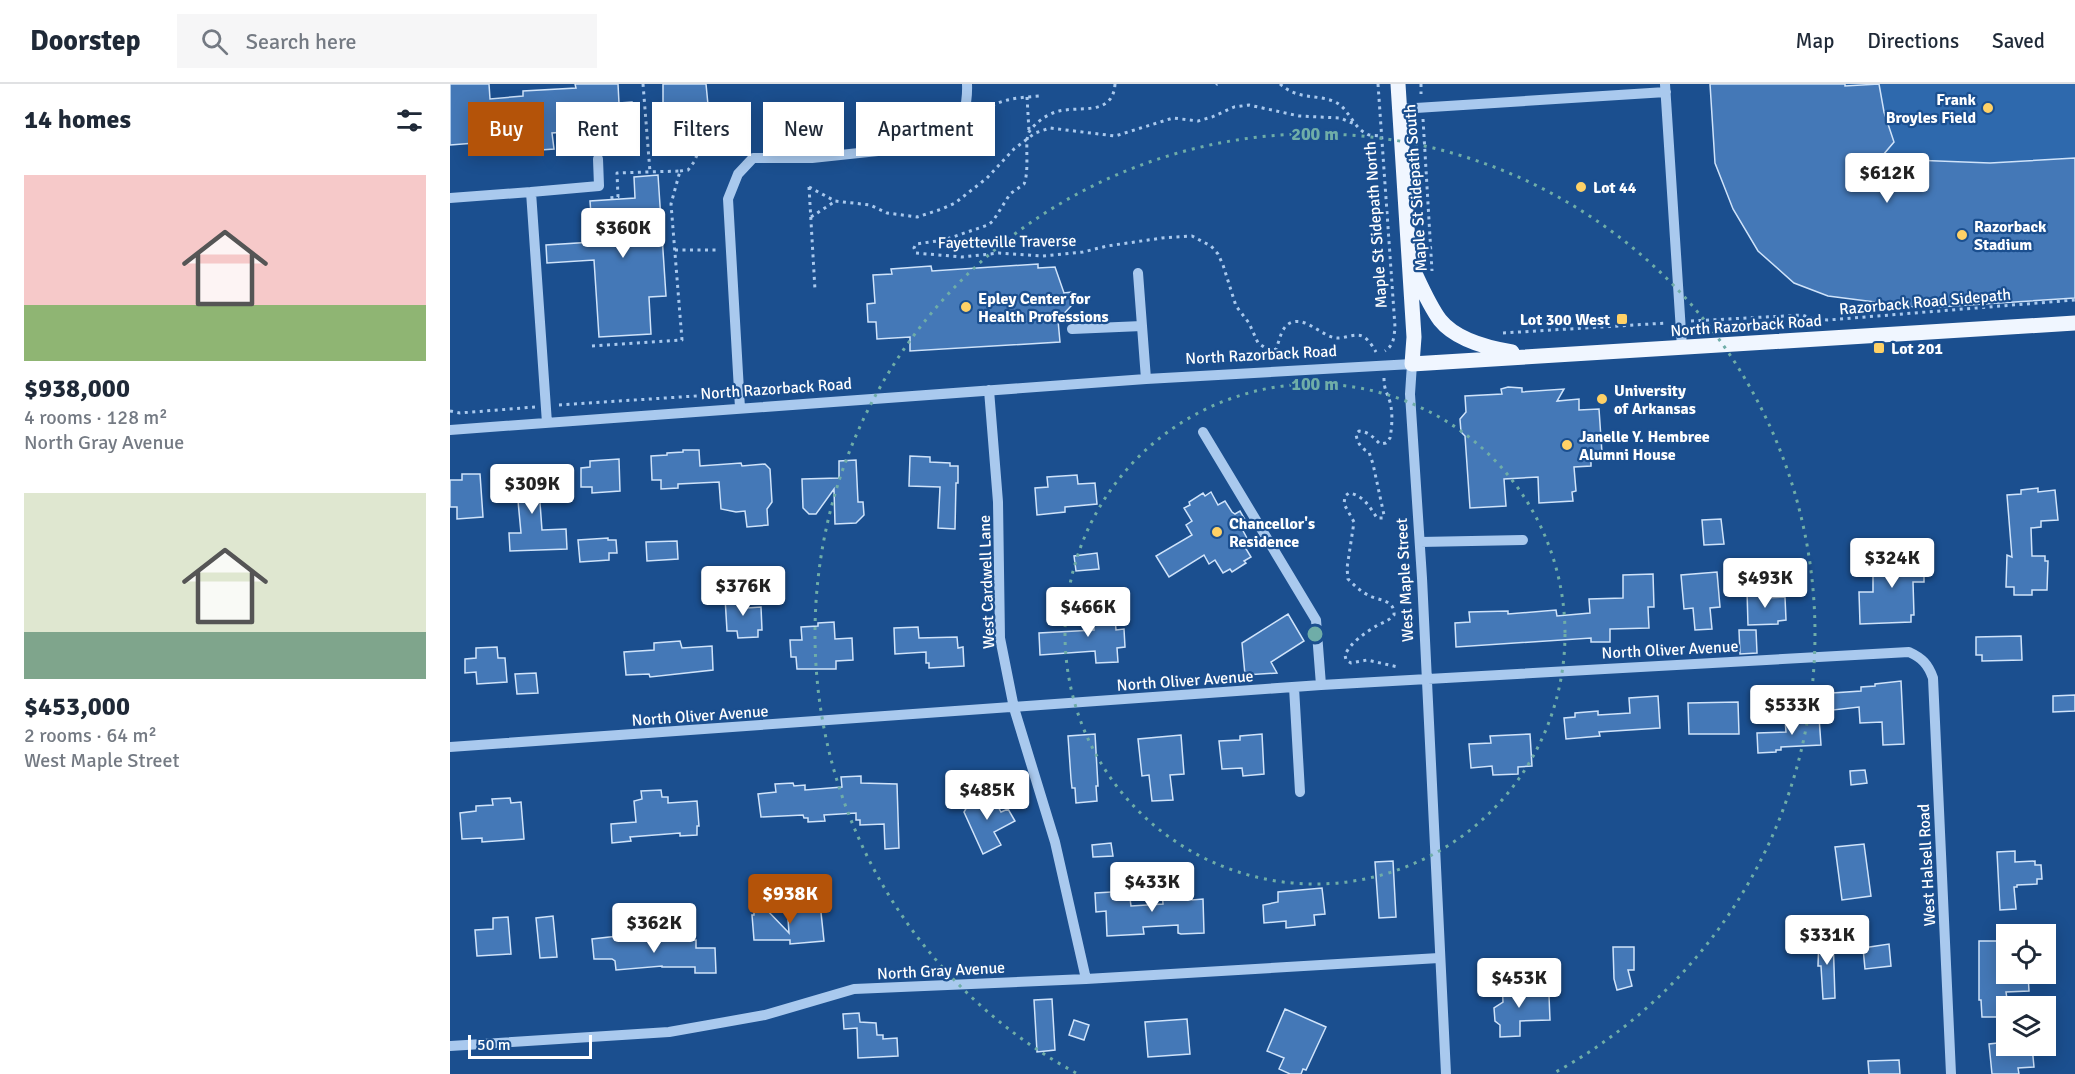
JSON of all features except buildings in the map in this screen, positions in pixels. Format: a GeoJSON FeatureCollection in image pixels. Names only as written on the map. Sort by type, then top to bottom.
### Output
{"type":"FeatureCollection","features":[{"type":"Feature","properties":{"kind":"main road","name":"West Maple Street"},"geometry":{"type":"LineString","coordinates":[[1398,84],[1414,337],[1412,364]]}},
{"type":"Feature","properties":{"kind":"main road"},"geometry":{"type":"LineString","coordinates":[[1410,261],[1441,321],[1464,338],[1495,349],[1533,356]]}},
{"type":"Feature","properties":{"kind":"main road","name":"North Razorback Road"},"geometry":{"type":"LineString","coordinates":[[1412,364],[2075,322]]}},
{"type":"Feature","properties":{"kind":"street"},"geometry":{"type":"LineString","coordinates":[[740,408],[728,199],[738,174],[753,158],[812,158],[953,143],[961,127],[966,105],[967,84]]}},
{"type":"Feature","properties":{"kind":"street"},"geometry":{"type":"LineString","coordinates":[[1400,109],[1666,88],[1682,347]]}},
{"type":"Feature","properties":{"kind":"street"},"geometry":{"type":"LineString","coordinates":[[450,198],[599,186],[597,159]]}},
{"type":"Feature","properties":{"kind":"street"},"geometry":{"type":"LineString","coordinates":[[531,192],[547,423]]}},
{"type":"Feature","properties":{"kind":"street"},"geometry":{"type":"LineString","coordinates":[[1138,273],[1146,378]]}},
{"type":"Feature","properties":{"kind":"street"},"geometry":{"type":"LineString","coordinates":[[1072,329],[1142,326]]}},
{"type":"Feature","properties":{"kind":"street","name":"North Razorback Road"},"geometry":{"type":"LineString","coordinates":[[450,430],[1146,378],[1412,364]]}},
{"type":"Feature","properties":{"kind":"street","name":"West Maple Street"},"geometry":{"type":"LineString","coordinates":[[1412,364],[1410,394],[1420,542],[1446,1074]]}},
{"type":"Feature","properties":{"kind":"street","name":"West Cardwell Lane"},"geometry":{"type":"LineString","coordinates":[[989,390],[998,502],[1000,638],[1014,708],[1055,842],[1086,979]]}},
{"type":"Feature","properties":{"kind":"street"},"geometry":{"type":"LineString","coordinates":[[1203,432],[1316,620],[1321,686]]}},
{"type":"Feature","properties":{"kind":"street"},"geometry":{"type":"LineString","coordinates":[[1420,542],[1523,540]]}},
{"type":"Feature","properties":{"kind":"street","name":"North Oliver Avenue"},"geometry":{"type":"LineString","coordinates":[[450,747],[1294,687],[1894,652],[1909,652],[1921,658]]}},
{"type":"Feature","properties":{"kind":"street","name":"West Halsell Road"},"geometry":{"type":"LineString","coordinates":[[1921,658],[1928,666],[1933,678],[1951,1074]]}},
{"type":"Feature","properties":{"kind":"street"},"geometry":{"type":"LineString","coordinates":[[1294,687],[1300,792]]}},
{"type":"Feature","properties":{"kind":"street","name":"North Gray Avenue"},"geometry":{"type":"LineString","coordinates":[[450,1046],[669,1032],[765,1016],[854,989],[1086,979],[1439,958]]}},
{"type":"Feature","properties":{"kind":"path"},"geometry":{"type":"LineString","coordinates":[[643,84],[650,172]]}},
{"type":"Feature","properties":{"kind":"path"},"geometry":{"type":"LineString","coordinates":[[1029,132],[1043,118],[1056,112],[1087,110],[1107,103],[1114,95],[1115,84]]}},
{"type":"Feature","properties":{"kind":"path"},"geometry":{"type":"LineString","coordinates":[[1280,84],[1297,95],[1333,101],[1344,108],[1367,134],[1401,135]]}},
{"type":"Feature","properties":{"kind":"path","name":"Maple St Sidepath North"},"geometry":{"type":"LineString","coordinates":[[1376,352],[1382,353],[1389,348],[1394,339],[1395,327],[1378,84]]}},
{"type":"Feature","properties":{"kind":"path","name":"Maple St Sidepath South"},"geometry":{"type":"LineString","coordinates":[[1421,84],[1432,276]]}},
{"type":"Feature","properties":{"kind":"path"},"geometry":{"type":"LineString","coordinates":[[995,103],[1039,96]]}},
{"type":"Feature","properties":{"kind":"path"},"geometry":{"type":"LineString","coordinates":[[1027,97],[1028,138]]}},
{"type":"Feature","properties":{"kind":"path"},"geometry":{"type":"LineString","coordinates":[[815,290],[809,187],[835,201],[870,205],[887,213],[917,217],[942,210],[955,203],[987,178],[1014,149],[1028,138],[1050,128],[1115,136],[1173,118],[1198,121],[1234,107],[1249,105],[1299,116],[1340,118],[1357,124]]}},
{"type":"Feature","properties":{"kind":"path","name":"Fayetteville Traverse"},"geometry":{"type":"LineString","coordinates":[[1028,138],[1028,161],[1024,184],[1007,198],[993,221],[978,229],[944,240],[916,244],[914,248],[916,253],[962,257],[999,253],[1043,256],[1083,252],[1107,246],[1181,235],[1192,236],[1210,246],[1218,255],[1236,306],[1249,323],[1258,343],[1264,348],[1270,351],[1276,349],[1286,325],[1294,321],[1301,322],[1334,338],[1359,335],[1365,338],[1376,352]]}},
{"type":"Feature","properties":{"kind":"path"},"geometry":{"type":"LineString","coordinates":[[600,199],[618,197],[616,173],[687,170],[697,156]]}},
{"type":"Feature","properties":{"kind":"path"},"geometry":{"type":"LineString","coordinates":[[592,346],[682,340],[671,204],[680,171]]}},
{"type":"Feature","properties":{"kind":"path"},"geometry":{"type":"LineString","coordinates":[[811,217],[835,201]]}},
{"type":"Feature","properties":{"kind":"path"},"geometry":{"type":"LineString","coordinates":[[675,250],[715,250]]}},
{"type":"Feature","properties":{"kind":"path","name":"Razorback Road Sidepath"},"geometry":{"type":"LineString","coordinates":[[1498,333],[1802,315],[1828,320],[2075,300]]}},
{"type":"Feature","properties":{"kind":"path"},"geometry":{"type":"LineString","coordinates":[[1384,382],[1384,390],[1390,400],[1392,410],[1390,438],[1386,443],[1380,444],[1365,431],[1359,431],[1356,434],[1357,440],[1369,452],[1384,515],[1383,518],[1377,519],[1364,498],[1353,493],[1345,496],[1344,504],[1353,522],[1347,568],[1348,579],[1359,590],[1393,606],[1395,615],[1372,628],[1350,647],[1345,655],[1346,660],[1351,663],[1367,660],[1398,666],[1401,681]]}},
{"type":"Feature","properties":{"kind":"shaded area"},"geometry":{"type":"Polygon","coordinates":[[[1710,84],[2075,84],[2075,298],[1922,308],[1794,283],[1758,251],[1733,209],[1715,163],[1710,84]]]}},
{"type":"Feature","properties":{"kind":"place","name":"Frank Broyles Field"},"geometry":{"type":"Point","coordinates":[1988,108]}},
{"type":"Feature","properties":{"kind":"place","name":"Lot 44"},"geometry":{"type":"Point","coordinates":[1581,187]}},
{"type":"Feature","properties":{"kind":"place","name":"Razorback Stadium"},"geometry":{"type":"Point","coordinates":[1962,235]}},
{"type":"Feature","properties":{"kind":"place","name":"Epley Center for Health Professions"},"geometry":{"type":"Point","coordinates":[966,307]}},
{"type":"Feature","properties":{"kind":"place","name":"Lot 300 West"},"geometry":{"type":"Point","coordinates":[1622,319]}},
{"type":"Feature","properties":{"kind":"place","name":"Lot 201"},"geometry":{"type":"Point","coordinates":[1879,348]}},
{"type":"Feature","properties":{"kind":"place","name":"University of Arkansas"},"geometry":{"type":"Point","coordinates":[1602,399]}},
{"type":"Feature","properties":{"kind":"place","name":"Janelle Y. Hembree Alumni House"},"geometry":{"type":"Point","coordinates":[1567,445]}},
{"type":"Feature","properties":{"kind":"place","name":"Chancellor's Residence"},"geometry":{"type":"Point","coordinates":[1217,532]}}]}
